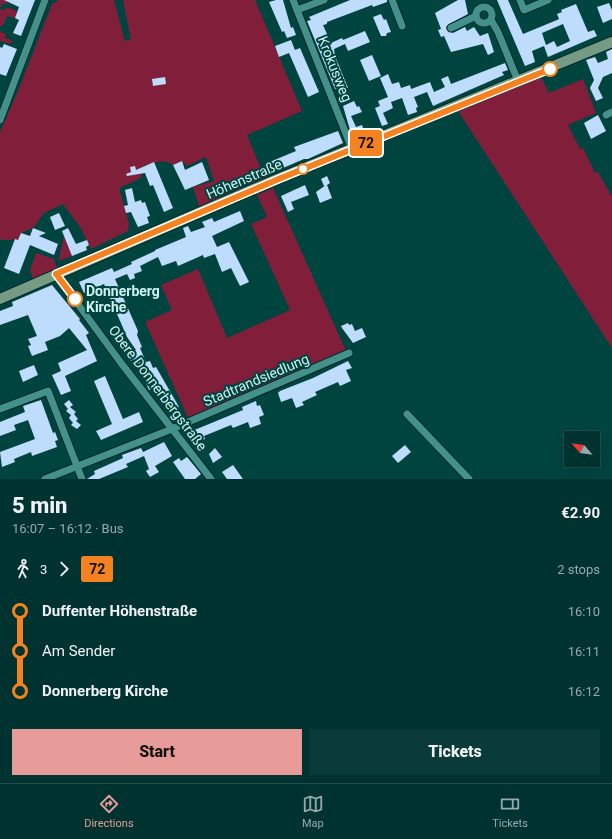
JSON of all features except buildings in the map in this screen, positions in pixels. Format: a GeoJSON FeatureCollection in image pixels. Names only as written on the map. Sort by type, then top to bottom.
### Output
{"type":"FeatureCollection","features":[{"type":"Feature","properties":{"kind":"street"},"geometry":{"type":"LineString","coordinates":[[0,120],[45,0]]}},
{"type":"Feature","properties":{"kind":"street","name":"Krokusweg"},"geometry":{"type":"LineString","coordinates":[[293,0],[352,149]]}},
{"type":"Feature","properties":{"kind":"street"},"geometry":{"type":"LineString","coordinates":[[297,10],[324,0]]}},
{"type":"Feature","properties":{"kind":"street"},"geometry":{"type":"LineString","coordinates":[[392,0],[402,26]]}},
{"type":"Feature","properties":{"kind":"street"},"geometry":{"type":"LineString","coordinates":[[480,0],[483,7]]}},
{"type":"Feature","properties":{"kind":"street"},"geometry":{"type":"LineString","coordinates":[[520,0],[524,10],[548,0]]}},
{"type":"Feature","properties":{"kind":"street"},"geometry":{"type":"LineString","coordinates":[[451,28],[476,16],[478,10],[483,7],[488,8],[492,12],[491,20],[498,32],[518,81]]}},
{"type":"Feature","properties":{"kind":"street"},"geometry":{"type":"LineString","coordinates":[[476,16],[479,21],[484,24],[491,20]]}},
{"type":"Feature","properties":{"kind":"street","name":"Höhenstraße"},"geometry":{"type":"LineString","coordinates":[[0,299],[352,149],[612,42]]}},
{"type":"Feature","properties":{"kind":"street","name":"Obere Donnerbergstraße"},"geometry":{"type":"LineString","coordinates":[[56,274],[211,479]]}},
{"type":"Feature","properties":{"kind":"street","name":"Stadtrandsiedlung"},"geometry":{"type":"LineString","coordinates":[[45,479],[172,429],[349,353]]}},
{"type":"Feature","properties":{"kind":"street"},"geometry":{"type":"LineString","coordinates":[[0,409],[48,391],[82,479]]}},
{"type":"Feature","properties":{"kind":"street"},"geometry":{"type":"LineString","coordinates":[[407,414],[469,479]]}},
{"type":"Feature","properties":{"kind":"shaded area"},"geometry":{"type":"Polygon","coordinates":[[[0,0],[7,0],[6,5],[2,3],[0,9],[0,0]]]}},
{"type":"Feature","properties":{"kind":"shaded area"},"geometry":{"type":"Polygon","coordinates":[[[59,0],[114,0],[125,41],[131,40],[123,0],[255,0],[302,111],[247,135],[266,181],[200,209],[193,187],[214,181],[206,157],[187,166],[182,161],[173,165],[163,161],[144,166],[141,178],[119,188],[129,224],[128,231],[91,249],[80,227],[63,204],[44,213],[33,228],[21,233],[18,240],[0,239],[0,132],[20,86],[52,4],[59,0]]]}},
{"type":"Feature","properties":{"kind":"shaded area"},"geometry":{"type":"Polygon","coordinates":[[[6,7],[15,10],[17,13],[15,18],[7,16],[4,24],[0,27],[0,9],[5,10],[6,7]]]}},
{"type":"Feature","properties":{"kind":"shaded area"},"geometry":{"type":"Polygon","coordinates":[[[0,31],[6,34],[5,38],[13,41],[10,44],[0,41],[0,31]]]}},
{"type":"Feature","properties":{"kind":"shaded area"},"geometry":{"type":"Polygon","coordinates":[[[541,77],[549,93],[583,79],[596,113],[568,125],[580,149],[583,148],[595,173],[598,172],[612,197],[612,348],[458,111],[541,77]]]}},
{"type":"Feature","properties":{"kind":"shaded area"},"geometry":{"type":"Polygon","coordinates":[[[273,188],[346,351],[189,420],[145,322],[172,310],[161,285],[198,269],[227,338],[290,310],[251,224],[267,217],[257,195],[273,188]]]}},
{"type":"Feature","properties":{"kind":"shaded area"},"geometry":{"type":"Polygon","coordinates":[[[64,236],[72,256],[59,261],[59,258],[64,236]]]}},
{"type":"Feature","properties":{"kind":"shaded area"},"geometry":{"type":"Polygon","coordinates":[[[36,253],[54,259],[57,268],[33,279],[30,270],[36,253]]]}},
{"type":"Feature","properties":{"kind":"bus line","name":"72"},"geometry":{"type":"LineString","coordinates":[[75,299],[56,274],[281,178],[519,80],[550,69]]}},
{"type":"Feature","properties":{"kind":"place","name":"Donnerberg Kirche"},"geometry":{"type":"Point","coordinates":[75,299]}}]}
